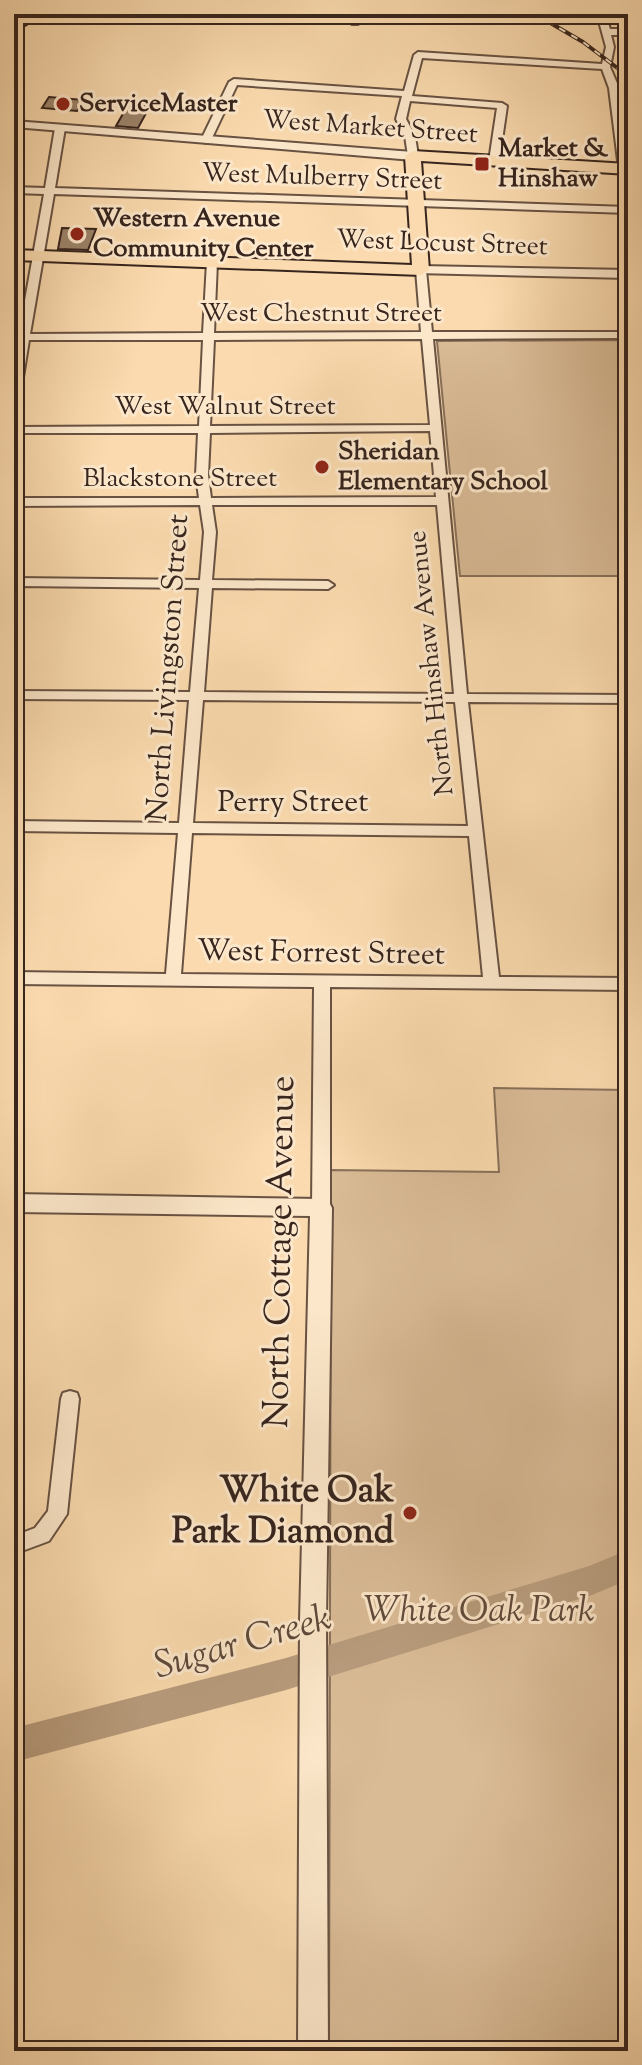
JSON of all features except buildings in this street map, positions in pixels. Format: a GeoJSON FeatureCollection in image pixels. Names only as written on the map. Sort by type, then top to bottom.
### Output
{"type":"FeatureCollection","features":[{"type":"Feature","properties":{"kind":"main road","name":"West Market Street"},"geometry":{"type":"LineString","coordinates":[[413,156],[626,169]]}},
{"type":"Feature","properties":{"kind":"main road","name":"North Hinshaw Avenue"},"geometry":{"type":"LineString","coordinates":[[413,156],[421,270]]}},
{"type":"Feature","properties":{"kind":"main road","name":"West Locust Street"},"geometry":{"type":"LineString","coordinates":[[14,255],[421,270]]}},
{"type":"Feature","properties":{"kind":"street"},"geometry":{"type":"LineString","coordinates":[[601,14],[611,52],[606,67],[614,88],[626,169]]}},
{"type":"Feature","properties":{"kind":"street"},"geometry":{"type":"LineString","coordinates":[[605,32],[628,32]]}},
{"type":"Feature","properties":{"kind":"street","name":"North Hinshaw Avenue"},"geometry":{"type":"LineString","coordinates":[[413,156],[410,136],[401,119],[418,55],[606,67]]}},
{"type":"Feature","properties":{"kind":"street"},"geometry":{"type":"LineString","coordinates":[[206,140],[234,82],[500,105],[503,108],[494,161]]}},
{"type":"Feature","properties":{"kind":"street","name":"West Market Street"},"geometry":{"type":"LineString","coordinates":[[14,124],[413,156]]}},
{"type":"Feature","properties":{"kind":"street"},"geometry":{"type":"LineString","coordinates":[[14,396],[19,337],[38,256],[60,128]]}},
{"type":"Feature","properties":{"kind":"street","name":"West Mulberry Street"},"geometry":{"type":"LineString","coordinates":[[14,190],[628,210]]}},
{"type":"Feature","properties":{"kind":"street","name":"North Livingston Street"},"geometry":{"type":"LineString","coordinates":[[173,981],[210,532],[202,475],[212,262]]}},
{"type":"Feature","properties":{"kind":"street","name":"North Hinshaw Avenue"},"geometry":{"type":"LineString","coordinates":[[421,270],[461,698],[492,984]]}},
{"type":"Feature","properties":{"kind":"street","name":"West Locust Street"},"geometry":{"type":"LineString","coordinates":[[421,270],[628,274]]}},
{"type":"Feature","properties":{"kind":"street","name":"West Chestnut Street"},"geometry":{"type":"LineString","coordinates":[[19,337],[628,335]]}},
{"type":"Feature","properties":{"kind":"street","name":"West Walnut Street"},"geometry":{"type":"LineString","coordinates":[[14,430],[436,428]]}},
{"type":"Feature","properties":{"kind":"street","name":"Blackstone Street"},"geometry":{"type":"LineString","coordinates":[[14,502],[442,501]]}},
{"type":"Feature","properties":{"kind":"street"},"geometry":{"type":"LineString","coordinates":[[14,582],[328,585]]}},
{"type":"Feature","properties":{"kind":"street"},"geometry":{"type":"LineString","coordinates":[[14,589],[14,607]]}},
{"type":"Feature","properties":{"kind":"street"},"geometry":{"type":"LineString","coordinates":[[14,695],[628,699]]}},
{"type":"Feature","properties":{"kind":"street","name":"Perry Street"},"geometry":{"type":"LineString","coordinates":[[14,826],[475,831]]}},
{"type":"Feature","properties":{"kind":"street","name":"West Forrest Street"},"geometry":{"type":"LineString","coordinates":[[14,978],[628,984]]}},
{"type":"Feature","properties":{"kind":"street","name":"North Cottage Avenue"},"geometry":{"type":"LineString","coordinates":[[313,2051],[313,1621],[322,983]]}},
{"type":"Feature","properties":{"kind":"street"},"geometry":{"type":"LineString","coordinates":[[14,1203],[321,1208]]}},
{"type":"Feature","properties":{"kind":"street"},"geometry":{"type":"LineString","coordinates":[[14,1545],[42,1535],[57,1514],[70,1399]]}},
{"type":"Feature","properties":{"kind":"green space"},"geometry":{"type":"Polygon","coordinates":[[[628,340],[628,576],[460,576],[437,341],[628,340]]]}},
{"type":"Feature","properties":{"kind":"green space","name":"White Oak Park"},"geometry":{"type":"Polygon","coordinates":[[[494,1088],[628,1090],[628,2051],[329,2051],[331,1170],[499,1172],[494,1088]]]}},
{"type":"Feature","properties":{"kind":"waterway","name":"Sugar Creek"},"geometry":{"type":"LineString","coordinates":[[14,1745],[286,1674],[592,1580],[628,1565]]}},
{"type":"Feature","properties":{"kind":"railway"},"geometry":{"type":"LineString","coordinates":[[14,31],[44,14]]}},
{"type":"Feature","properties":{"kind":"railway"},"geometry":{"type":"LineString","coordinates":[[535,14],[583,42],[628,76]]}},
{"type":"Feature","properties":{"kind":"place","name":"ServiceMaster"},"geometry":{"type":"Point","coordinates":[63,104]}},
{"type":"Feature","properties":{"kind":"place","name":"Market & Hinshaw"},"geometry":{"type":"Point","coordinates":[482,164]}},
{"type":"Feature","properties":{"kind":"place","name":"Western Avenue Community Center"},"geometry":{"type":"Point","coordinates":[77,234]}},
{"type":"Feature","properties":{"kind":"place","name":"Sheridan Elementary School"},"geometry":{"type":"Point","coordinates":[322,467]}},
{"type":"Feature","properties":{"kind":"place","name":"White Oak Park Diamond"},"geometry":{"type":"Point","coordinates":[410,1513]}}]}
